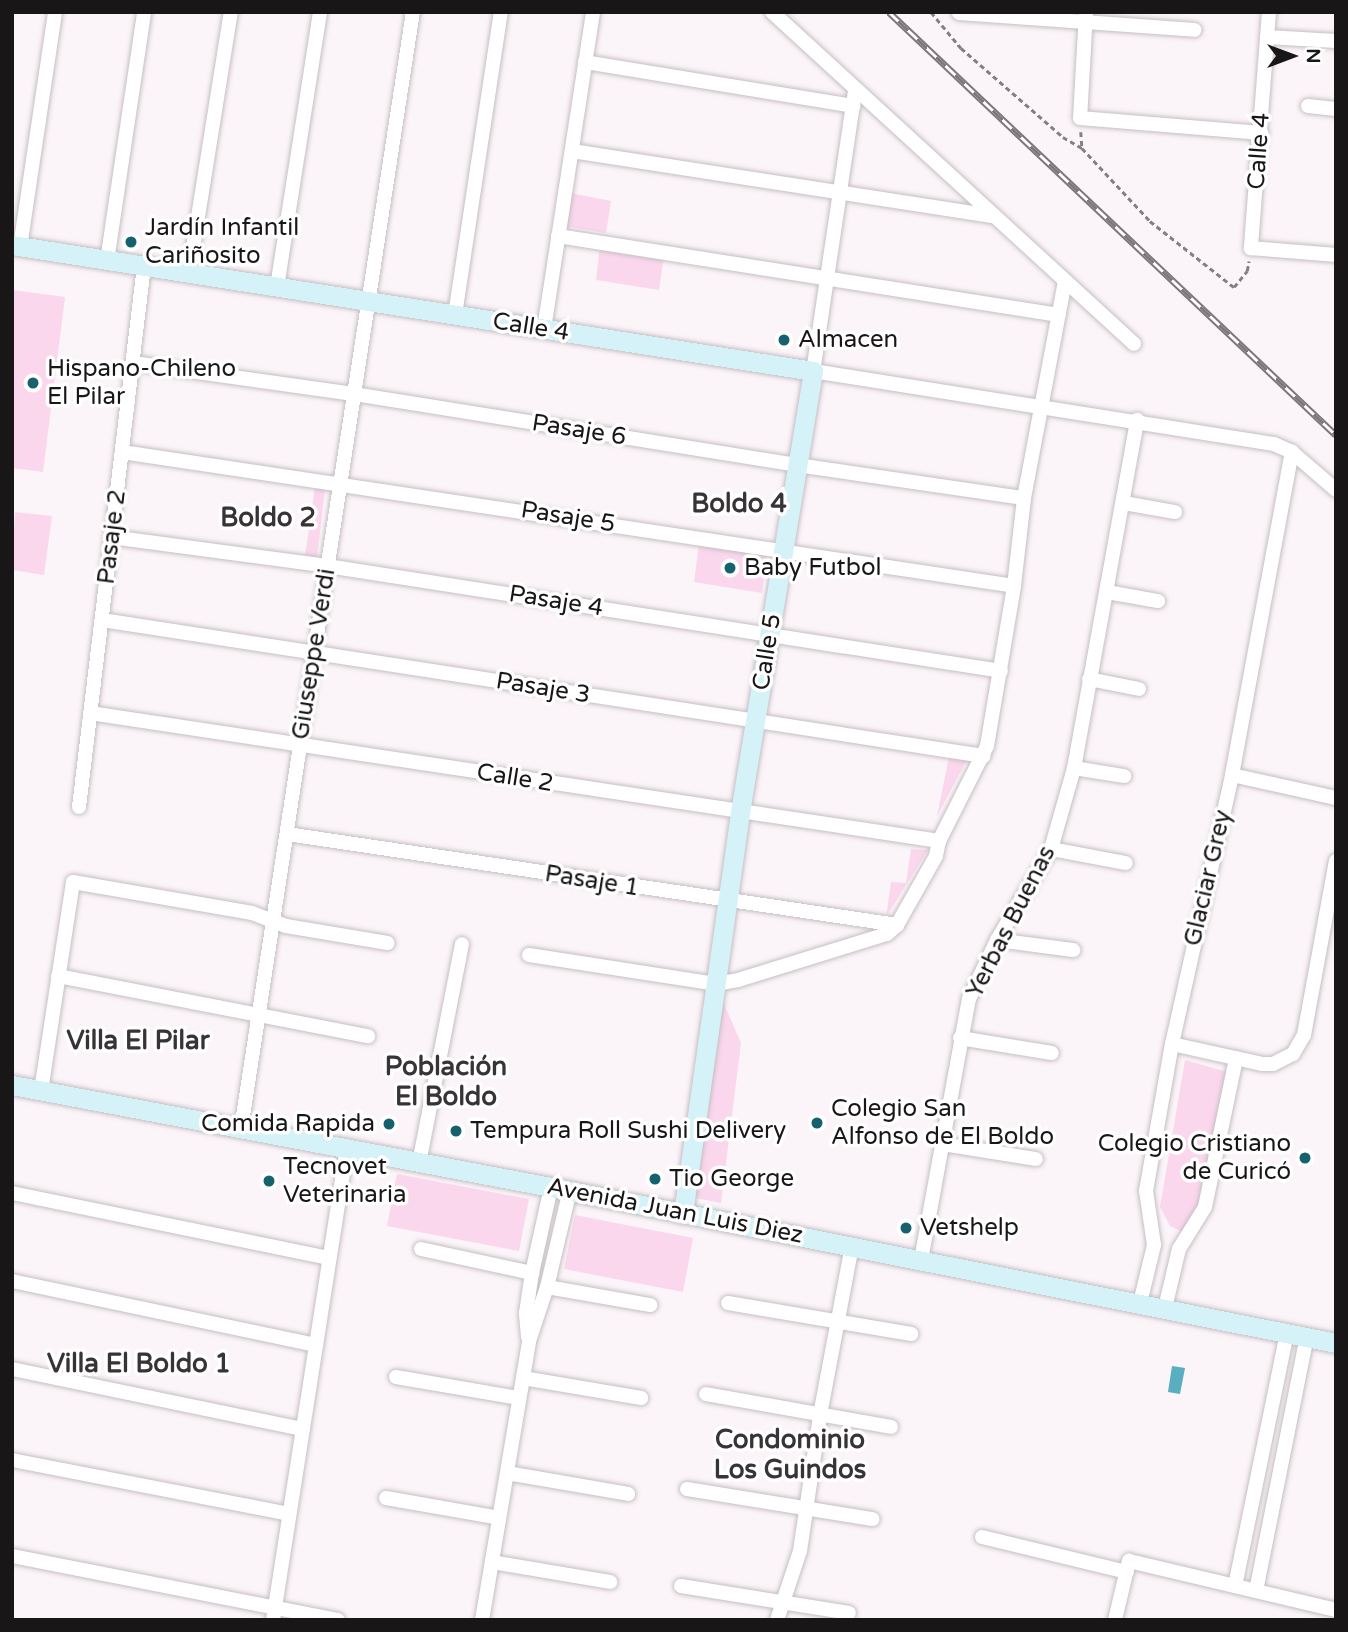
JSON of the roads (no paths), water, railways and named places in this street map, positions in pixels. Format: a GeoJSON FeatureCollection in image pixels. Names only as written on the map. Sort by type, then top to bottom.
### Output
{"type":"FeatureCollection","features":[{"type":"Feature","properties":{"kind":"street"},"geometry":{"type":"LineString","coordinates":[[15,246],[55,12]]}},
{"type":"Feature","properties":{"kind":"street"},"geometry":{"type":"LineString","coordinates":[[107,261],[144,12]]}},
{"type":"Feature","properties":{"kind":"street"},"geometry":{"type":"LineString","coordinates":[[189,274],[231,12]]}},
{"type":"Feature","properties":{"kind":"street"},"geometry":{"type":"LineString","coordinates":[[277,287],[320,12]]}},
{"type":"Feature","properties":{"kind":"street","name":"Giuseppe Verdi"},"geometry":{"type":"LineString","coordinates":[[241,1129],[413,12]]}},
{"type":"Feature","properties":{"kind":"street"},"geometry":{"type":"LineString","coordinates":[[455,315],[501,12]]}},
{"type":"Feature","properties":{"kind":"street"},"geometry":{"type":"LineString","coordinates":[[544,329],[593,12]]}},
{"type":"Feature","properties":{"kind":"street"},"geometry":{"type":"LineString","coordinates":[[772,12],[855,91],[1134,344]]}},
{"type":"Feature","properties":{"kind":"street","name":"Calle 4"},"geometry":{"type":"LineString","coordinates":[[1269,12],[1251,247],[1336,255]]}},
{"type":"Feature","properties":{"kind":"street"},"geometry":{"type":"LineString","coordinates":[[959,13],[1086,17],[1194,30]]}},
{"type":"Feature","properties":{"kind":"street"},"geometry":{"type":"LineString","coordinates":[[1086,17],[1080,118],[1261,133]]}},
{"type":"Feature","properties":{"kind":"street"},"geometry":{"type":"LineString","coordinates":[[1267,37],[1336,41]]}},
{"type":"Feature","properties":{"kind":"street"},"geometry":{"type":"LineString","coordinates":[[585,62],[853,106]]}},
{"type":"Feature","properties":{"kind":"street","name":"Calle 5"},"geometry":{"type":"LineString","coordinates":[[683,1214],[740,813],[813,371],[855,91]]}},
{"type":"Feature","properties":{"kind":"street"},"geometry":{"type":"LineString","coordinates":[[1308,106],[1336,108]]}},
{"type":"Feature","properties":{"kind":"street"},"geometry":{"type":"LineString","coordinates":[[572,151],[993,216]]}},
{"type":"Feature","properties":{"kind":"street"},"geometry":{"type":"LineString","coordinates":[[558,236],[1059,315]]}},
{"type":"Feature","properties":{"kind":"street","name":"Calle 4"},"geometry":{"type":"LineString","coordinates":[[15,246],[1137,420],[1274,444],[1292,452]]}},
{"type":"Feature","properties":{"kind":"street","name":"Pasaje 2"},"geometry":{"type":"LineString","coordinates":[[79,807],[144,266]]}},
{"type":"Feature","properties":{"kind":"street"},"geometry":{"type":"LineString","coordinates":[[529,955],[716,984],[738,980],[887,934],[897,925],[936,856],[939,841],[984,756],[1001,671],[1024,498],[1065,282]]}},
{"type":"Feature","properties":{"kind":"street","name":"Pasaje 6"},"geometry":{"type":"LineString","coordinates":[[133,363],[354,394],[797,465],[1024,498]]}},
{"type":"Feature","properties":{"kind":"street","name":"Yerbas Buenas"},"geometry":{"type":"LineString","coordinates":[[921,1260],[969,999],[997,940],[1051,849],[1074,768],[1137,420]]}},
{"type":"Feature","properties":{"kind":"street","name":"Pasaje 5"},"geometry":{"type":"LineString","coordinates":[[122,452],[1014,586]]}},
{"type":"Feature","properties":{"kind":"street"},"geometry":{"type":"LineString","coordinates":[[1292,452],[1336,490]]}},
{"type":"Feature","properties":{"kind":"street","name":"Glaciar Grey"},"geometry":{"type":"LineString","coordinates":[[1140,1303],[1154,1245],[1146,1191],[1172,1044],[1232,775],[1292,452]]}},
{"type":"Feature","properties":{"kind":"street"},"geometry":{"type":"LineString","coordinates":[[1124,503],[1175,512]]}},
{"type":"Feature","properties":{"kind":"street","name":"Pasaje 4"},"geometry":{"type":"LineString","coordinates":[[111,537],[327,566],[1001,671]]}},
{"type":"Feature","properties":{"kind":"street"},"geometry":{"type":"LineString","coordinates":[[1107,592],[1158,601]]}},
{"type":"Feature","properties":{"kind":"street","name":"Pasaje 3"},"geometry":{"type":"LineString","coordinates":[[102,620],[984,756]]}},
{"type":"Feature","properties":{"kind":"street"},"geometry":{"type":"LineString","coordinates":[[1089,679],[1139,689]]}},
{"type":"Feature","properties":{"kind":"street","name":"Calle 2"},"geometry":{"type":"LineString","coordinates":[[90,713],[939,841]]}},
{"type":"Feature","properties":{"kind":"street"},"geometry":{"type":"LineString","coordinates":[[1074,768],[1124,776]]}},
{"type":"Feature","properties":{"kind":"street"},"geometry":{"type":"LineString","coordinates":[[1232,775],[1336,798]]}},
{"type":"Feature","properties":{"kind":"street","name":"Pasaje 1"},"geometry":{"type":"LineString","coordinates":[[287,834],[897,925]]}},
{"type":"Feature","properties":{"kind":"street"},"geometry":{"type":"LineString","coordinates":[[1051,849],[1126,863]]}},
{"type":"Feature","properties":{"kind":"street"},"geometry":{"type":"LineString","coordinates":[[1172,1044],[1273,1064],[1284,1060],[1299,1045],[1336,861]]}},
{"type":"Feature","properties":{"kind":"street"},"geometry":{"type":"LineString","coordinates":[[41,1091],[73,883],[252,913],[286,926],[388,943]]}},
{"type":"Feature","properties":{"kind":"street"},"geometry":{"type":"LineString","coordinates":[[997,940],[1073,950]]}},
{"type":"Feature","properties":{"kind":"street"},"geometry":{"type":"LineString","coordinates":[[419,1163],[462,944]]}},
{"type":"Feature","properties":{"kind":"street"},"geometry":{"type":"LineString","coordinates":[[58,975],[368,1036]]}},
{"type":"Feature","properties":{"kind":"street"},"geometry":{"type":"LineString","coordinates":[[960,1038],[1052,1053]]}},
{"type":"Feature","properties":{"kind":"street"},"geometry":{"type":"LineString","coordinates":[[1165,1308],[1179,1249],[1205,1207],[1236,1058]]}},
{"type":"Feature","properties":{"kind":"street","name":"Avenida Juan Luis Diez"},"geometry":{"type":"LineString","coordinates":[[12,1085],[561,1189],[1336,1343]]}},
{"type":"Feature","properties":{"kind":"street"},"geometry":{"type":"LineString","coordinates":[[942,1144],[1036,1159]]}},
{"type":"Feature","properties":{"kind":"street"},"geometry":{"type":"LineString","coordinates":[[274,1614],[347,1149]]}},
{"type":"Feature","properties":{"kind":"street"},"geometry":{"type":"LineString","coordinates":[[529,1341],[526,1313],[532,1273],[561,1189]]}},
{"type":"Feature","properties":{"kind":"street"},"geometry":{"type":"LineString","coordinates":[[482,1620],[529,1341],[547,1287],[561,1189]]}},
{"type":"Feature","properties":{"kind":"street"},"geometry":{"type":"LineString","coordinates":[[12,1194],[330,1258]]}},
{"type":"Feature","properties":{"kind":"street"},"geometry":{"type":"LineString","coordinates":[[777,1620],[781,1601],[800,1551],[820,1415],[852,1247]]}},
{"type":"Feature","properties":{"kind":"street"},"geometry":{"type":"LineString","coordinates":[[421,1249],[532,1273]]}},
{"type":"Feature","properties":{"kind":"street"},"geometry":{"type":"LineString","coordinates":[[12,1281],[316,1345]]}},
{"type":"Feature","properties":{"kind":"street"},"geometry":{"type":"LineString","coordinates":[[547,1287],[650,1305]]}},
{"type":"Feature","properties":{"kind":"street"},"geometry":{"type":"LineString","coordinates":[[728,1303],[911,1334]]}},
{"type":"Feature","properties":{"kind":"street"},"geometry":{"type":"LineString","coordinates":[[1235,1586],[1297,1334]]}},
{"type":"Feature","properties":{"kind":"street"},"geometry":{"type":"LineString","coordinates":[[1256,1591],[1297,1334]]}},
{"type":"Feature","properties":{"kind":"street"},"geometry":{"type":"LineString","coordinates":[[12,1369],[303,1429]]}},
{"type":"Feature","properties":{"kind":"street"},"geometry":{"type":"LineString","coordinates":[[396,1377],[519,1398]]}},
{"type":"Feature","properties":{"kind":"street"},"geometry":{"type":"LineString","coordinates":[[523,1378],[641,1398]]}},
{"type":"Feature","properties":{"kind":"street"},"geometry":{"type":"LineString","coordinates":[[706,1394],[891,1427]]}},
{"type":"Feature","properties":{"kind":"street"},"geometry":{"type":"LineString","coordinates":[[12,1460],[289,1514]]}},
{"type":"Feature","properties":{"kind":"street"},"geometry":{"type":"LineString","coordinates":[[507,1473],[628,1493]]}},
{"type":"Feature","properties":{"kind":"street"},"geometry":{"type":"LineString","coordinates":[[687,1489],[873,1519]]}},
{"type":"Feature","properties":{"kind":"street"},"geometry":{"type":"LineString","coordinates":[[386,1499],[499,1518]]}},
{"type":"Feature","properties":{"kind":"street"},"geometry":{"type":"LineString","coordinates":[[982,1537],[1126,1572]]}},
{"type":"Feature","properties":{"kind":"street"},"geometry":{"type":"LineString","coordinates":[[12,1556],[274,1614],[338,1620]]}},
{"type":"Feature","properties":{"kind":"street"},"geometry":{"type":"LineString","coordinates":[[1115,1620],[1129,1561],[1336,1610]]}},
{"type":"Feature","properties":{"kind":"street"},"geometry":{"type":"LineString","coordinates":[[492,1562],[610,1582]]}},
{"type":"Feature","properties":{"kind":"street"},"geometry":{"type":"LineString","coordinates":[[681,1586],[849,1613]]}},
{"type":"Feature","properties":{"kind":"water"},"geometry":{"type":"Polygon","coordinates":[[[1172,1366],[1185,1368],[1180,1394],[1168,1392],[1172,1366]]]}},
{"type":"Feature","properties":{"kind":"railway"},"geometry":{"type":"LineString","coordinates":[[889,12],[1336,435]]}},
{"type":"Feature","properties":{"kind":"place","name":"Jardín Infantil Cariñosito"},"geometry":{"type":"Point","coordinates":[131,242]}},
{"type":"Feature","properties":{"kind":"place","name":"Almacen"},"geometry":{"type":"Point","coordinates":[784,340]}},
{"type":"Feature","properties":{"kind":"place","name":"Hispano-Chileno El Pilar"},"geometry":{"type":"Point","coordinates":[33,383]}},
{"type":"Feature","properties":{"kind":"place","name":"Baby Futbol"},"geometry":{"type":"Point","coordinates":[730,568]}},
{"type":"Feature","properties":{"kind":"place","name":"Colegio San Alfonso de El Boldo"},"geometry":{"type":"Point","coordinates":[817,1123]}},
{"type":"Feature","properties":{"kind":"place","name":"Comida Rapida"},"geometry":{"type":"Point","coordinates":[389,1124]}},
{"type":"Feature","properties":{"kind":"place","name":"Tempura Roll Sushi Delivery"},"geometry":{"type":"Point","coordinates":[456,1131]}},
{"type":"Feature","properties":{"kind":"place","name":"Colegio Cristiano de Curicó"},"geometry":{"type":"Point","coordinates":[1305,1158]}},
{"type":"Feature","properties":{"kind":"place","name":"Tio George"},"geometry":{"type":"Point","coordinates":[655,1179]}},
{"type":"Feature","properties":{"kind":"place","name":"Tecnovet Veterinaria"},"geometry":{"type":"Point","coordinates":[269,1181]}},
{"type":"Feature","properties":{"kind":"place","name":"Vetshelp"},"geometry":{"type":"Point","coordinates":[906,1228]}},
{"type":"Feature","properties":{"kind":"district","name":"Boldo 4"},"geometry":{"type":"Point","coordinates":[739,504]}},
{"type":"Feature","properties":{"kind":"district","name":"Boldo 2"},"geometry":{"type":"Point","coordinates":[268,518]}},
{"type":"Feature","properties":{"kind":"district","name":"Villa El Pilar"},"geometry":{"type":"Point","coordinates":[138,1041]}},
{"type":"Feature","properties":{"kind":"district","name":"Población El Boldo"},"geometry":{"type":"Point","coordinates":[446,1082]}},
{"type":"Feature","properties":{"kind":"district","name":"Villa El Boldo 1"},"geometry":{"type":"Point","coordinates":[139,1364]}},
{"type":"Feature","properties":{"kind":"district","name":"Condominio Los Guindos"},"geometry":{"type":"Point","coordinates":[790,1455]}}]}
